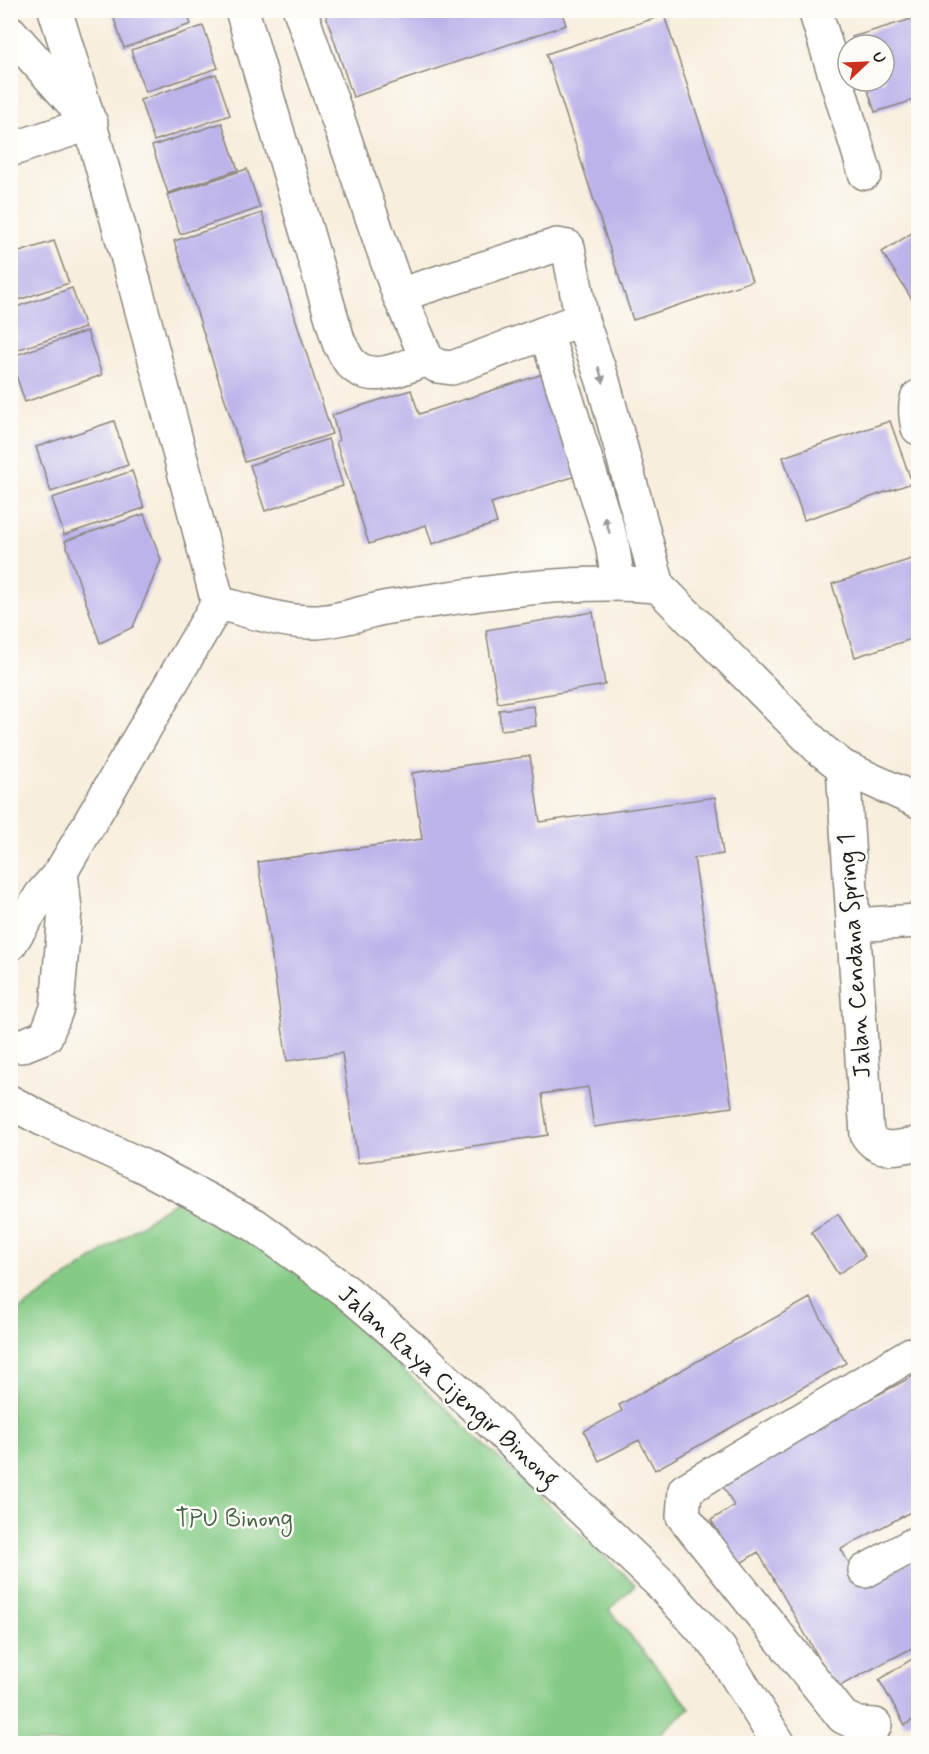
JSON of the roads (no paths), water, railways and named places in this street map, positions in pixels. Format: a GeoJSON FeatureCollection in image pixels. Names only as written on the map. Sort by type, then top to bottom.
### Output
{"type":"FeatureCollection","features":[{"type":"Feature","properties":{"kind":"street"},"geometry":{"type":"LineString","coordinates":[[10,944],[41,895],[60,872],[218,603],[123,236],[91,123],[55,10]]}},
{"type":"Feature","properties":{"kind":"street"},"geometry":{"type":"LineString","coordinates":[[242,10],[339,343],[351,363],[365,373],[388,373],[427,359]]}},
{"type":"Feature","properties":{"kind":"street"},"geometry":{"type":"LineString","coordinates":[[300,10],[399,295],[427,359],[437,366],[453,368],[582,320]]}},
{"type":"Feature","properties":{"kind":"street"},"geometry":{"type":"LineString","coordinates":[[815,10],[865,173]]}},
{"type":"Feature","properties":{"kind":"street"},"geometry":{"type":"LineString","coordinates":[[10,32],[91,123]]}},
{"type":"Feature","properties":{"kind":"street"},"geometry":{"type":"LineString","coordinates":[[10,150],[91,123]]}},
{"type":"Feature","properties":{"kind":"street"},"geometry":{"type":"LineString","coordinates":[[399,295],[557,245],[568,247],[582,320],[603,381],[658,586],[804,733],[843,767],[918,801]]}},
{"type":"Feature","properties":{"kind":"street"},"geometry":{"type":"LineString","coordinates":[[546,333],[612,543],[618,582]]}},
{"type":"Feature","properties":{"kind":"street"},"geometry":{"type":"LineString","coordinates":[[918,397],[916,400],[918,428]]}},
{"type":"Feature","properties":{"kind":"street"},"geometry":{"type":"LineString","coordinates":[[218,603],[287,621],[319,622],[384,608],[497,591],[582,583],[618,582],[658,586]]}},
{"type":"Feature","properties":{"kind":"street","name":"Jalan Cendana Spring 1"},"geometry":{"type":"LineString","coordinates":[[843,767],[867,1135],[872,1142],[882,1148],[918,1144]]}},
{"type":"Feature","properties":{"kind":"street"},"geometry":{"type":"LineString","coordinates":[[10,1043],[21,1046],[46,1036],[57,1008],[65,910],[60,872]]}},
{"type":"Feature","properties":{"kind":"street"},"geometry":{"type":"LineString","coordinates":[[853,925],[918,921]]}},
{"type":"Feature","properties":{"kind":"street","name":"Jalan Raya Cijengir Binong"},"geometry":{"type":"LineString","coordinates":[[10,1102],[143,1166],[255,1225],[347,1292],[416,1351],[661,1584],[719,1648],[779,1743]]}},
{"type":"Feature","properties":{"kind":"street"},"geometry":{"type":"LineString","coordinates":[[875,1725],[858,1724],[843,1717],[683,1516],[684,1493],[695,1484],[911,1354],[918,1353]]}},
{"type":"Feature","properties":{"kind":"street"},"geometry":{"type":"LineString","coordinates":[[865,1571],[918,1542]]}},
{"type":"Feature","properties":{"kind":"park label","name":"TPU Binong"},"geometry":{"type":"Point","coordinates":[234,1519]}}]}
